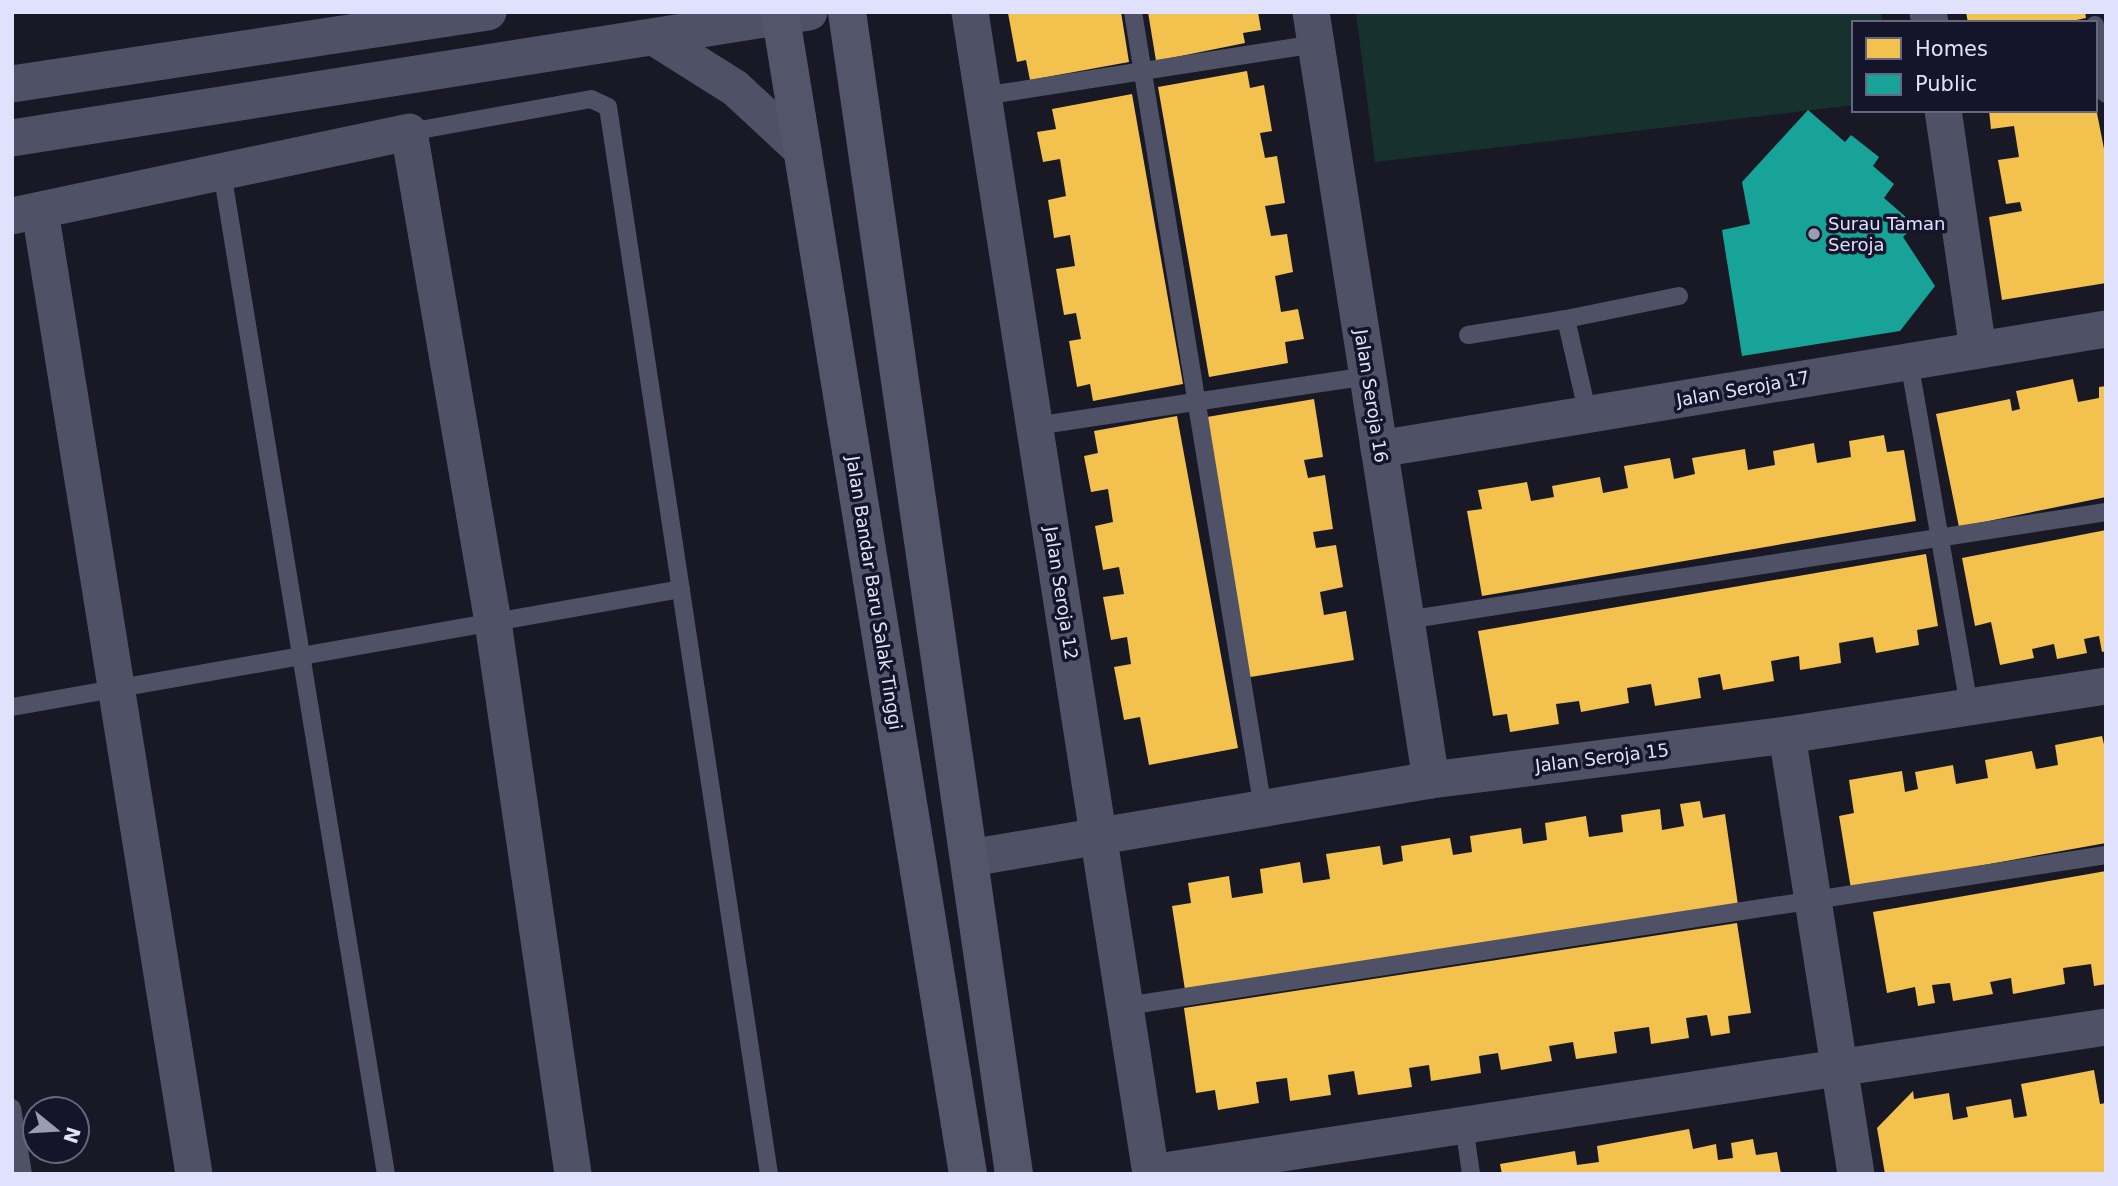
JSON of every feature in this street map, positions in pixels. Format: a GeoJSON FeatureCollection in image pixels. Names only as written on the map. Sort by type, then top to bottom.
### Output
{"type":"FeatureCollection","features":[{"type":"Feature","properties":{"kind":"main road"},"geometry":{"type":"LineString","coordinates":[[847,12],[1014,1174]]}},
{"type":"Feature","properties":{"kind":"main road","name":"Jalan Bandar Baru Salak Tinggi"},"geometry":{"type":"LineString","coordinates":[[790,14],[803,151],[968,1174]]}},
{"type":"Feature","properties":{"kind":"street"},"geometry":{"type":"LineString","coordinates":[[12,84],[488,12]]}},
{"type":"Feature","properties":{"kind":"street","name":"Jalan Seroja 12"},"geometry":{"type":"LineString","coordinates":[[970,12],[1151,1174]]}},
{"type":"Feature","properties":{"kind":"street"},"geometry":{"type":"LineString","coordinates":[[12,138],[790,14]]}},
{"type":"Feature","properties":{"kind":"street","name":"Jalan Seroja 16"},"geometry":{"type":"LineString","coordinates":[[1313,28],[1431,780]]}},
{"type":"Feature","properties":{"kind":"street"},"geometry":{"type":"LineString","coordinates":[[654,37],[734,88],[803,151]]}},
{"type":"Feature","properties":{"kind":"street"},"geometry":{"type":"LineString","coordinates":[[1943,112],[1978,350]]}},
{"type":"Feature","properties":{"kind":"street"},"geometry":{"type":"LineString","coordinates":[[194,1174],[116,689],[26,214],[408,132],[493,622],[573,1174]]}},
{"type":"Feature","properties":{"kind":"street","name":"Jalan Seroja 17"},"geometry":{"type":"LineString","coordinates":[[1379,449],[2106,329]]}},
{"type":"Feature","properties":{"kind":"street","name":"Jalan Seroja 15"},"geometry":{"type":"LineString","coordinates":[[970,858],[1431,780],[1787,735],[2106,686]]}},
{"type":"Feature","properties":{"kind":"street"},"geometry":{"type":"LineString","coordinates":[[1787,735],[1856,1174]]}},
{"type":"Feature","properties":{"kind":"street"},"geometry":{"type":"LineString","coordinates":[[1151,1174],[2106,1027]]}},
{"type":"Feature","properties":{"kind":"lane"},"geometry":{"type":"LineString","coordinates":[[1133,12],[1263,809]]}},
{"type":"Feature","properties":{"kind":"lane"},"geometry":{"type":"LineString","coordinates":[[983,96],[1143,71],[1313,28]]}},
{"type":"Feature","properties":{"kind":"lane"},"geometry":{"type":"LineString","coordinates":[[2097,36],[2106,94]]}},
{"type":"Feature","properties":{"kind":"lane"},"geometry":{"type":"LineString","coordinates":[[408,132],[592,99],[608,107],[769,1174]]}},
{"type":"Feature","properties":{"kind":"lane"},"geometry":{"type":"LineString","coordinates":[[222,172],[386,1174]]}},
{"type":"Feature","properties":{"kind":"lane"},"geometry":{"type":"LineString","coordinates":[[1468,335],[1679,296]]}},
{"type":"Feature","properties":{"kind":"lane"},"geometry":{"type":"LineString","coordinates":[[1566,319],[1588,415]]}},
{"type":"Feature","properties":{"kind":"lane"},"geometry":{"type":"LineString","coordinates":[[1909,361],[1969,706]]}},
{"type":"Feature","properties":{"kind":"lane"},"geometry":{"type":"LineString","coordinates":[[1035,426],[1368,376]]}},
{"type":"Feature","properties":{"kind":"lane"},"geometry":{"type":"LineString","coordinates":[[1406,620],[2106,512]]}},
{"type":"Feature","properties":{"kind":"lane"},"geometry":{"type":"LineString","coordinates":[[12,707],[681,589]]}},
{"type":"Feature","properties":{"kind":"lane"},"geometry":{"type":"LineString","coordinates":[[1126,1006],[2106,855]]}},
{"type":"Feature","properties":{"kind":"lane"},"geometry":{"type":"LineString","coordinates":[[12,1108],[23,1174]]}},
{"type":"Feature","properties":{"kind":"lane"},"geometry":{"type":"LineString","coordinates":[[1464,1125],[1471,1174]]}},
{"type":"Feature","properties":{"kind":"green space"},"geometry":{"type":"Polygon","coordinates":[[[1356,12],[1881,12],[1883,21],[1852,21],[1852,105],[1375,162],[1356,12]]]}},
{"type":"Feature","properties":{"kind":"building: Homes"},"geometry":{"type":"Polygon","coordinates":[[[1121,12],[1129,62],[1030,80],[1026,60],[1017,62],[1008,13],[1121,12]]]}},
{"type":"Feature","properties":{"kind":"building: Homes"},"geometry":{"type":"Polygon","coordinates":[[[1148,12],[1258,12],[1261,30],[1243,33],[1245,43],[1156,61],[1148,12]]]}},
{"type":"Feature","properties":{"kind":"building: Homes"},"geometry":{"type":"Polygon","coordinates":[[[1966,12],[2085,12],[2086,18],[2072,21],[1968,21],[1966,12]]]}},
{"type":"Feature","properties":{"kind":"building: Homes"},"geometry":{"type":"Polygon","coordinates":[[[1247,71],[1250,88],[1264,85],[1272,131],[1260,133],[1265,158],[1277,156],[1285,203],[1265,206],[1271,236],[1287,234],[1293,272],[1275,276],[1281,312],[1298,309],[1304,339],[1285,342],[1288,363],[1209,377],[1158,87],[1247,71]]]}},
{"type":"Feature","properties":{"kind":"building: Homes"},"geometry":{"type":"Polygon","coordinates":[[[1132,94],[1183,384],[1093,401],[1090,384],[1077,387],[1069,341],[1081,339],[1076,313],[1064,315],[1056,269],[1075,266],[1070,235],[1054,238],[1048,200],[1066,196],[1060,159],[1043,162],[1037,132],[1056,129],[1052,109],[1132,94]]]}},
{"type":"Feature","properties":{"kind":"building: Homes"},"geometry":{"type":"Polygon","coordinates":[[[1989,112],[2097,112],[2106,159],[2106,283],[2002,300],[1989,217],[2022,211],[2020,202],[2006,204],[1998,160],[2019,157],[2014,126],[1991,129],[1989,112]]]}},
{"type":"Feature","properties":{"kind":"building: Homes"},"geometry":{"type":"Polygon","coordinates":[[[2073,379],[2078,402],[2099,398],[2099,387],[2106,386],[2106,497],[1959,527],[1936,414],[2010,399],[2012,411],[2020,409],[2016,391],[2073,379]]]}},
{"type":"Feature","properties":{"kind":"building: Homes"},"geometry":{"type":"Polygon","coordinates":[[[1314,399],[1323,457],[1304,460],[1308,478],[1325,475],[1333,529],[1313,532],[1316,548],[1336,545],[1343,587],[1320,592],[1324,615],[1346,611],[1354,660],[1244,678],[1201,418],[1314,399]]]}},
{"type":"Feature","properties":{"kind":"building: Homes"},"geometry":{"type":"Polygon","coordinates":[[[1177,416],[1238,748],[1149,765],[1140,717],[1124,720],[1114,667],[1131,664],[1127,637],[1111,640],[1103,597],[1124,594],[1119,567],[1103,570],[1095,526],[1113,522],[1108,489],[1091,492],[1084,456],[1098,453],[1094,431],[1177,416]]]}},
{"type":"Feature","properties":{"kind":"building: Homes"},"geometry":{"type":"Polygon","coordinates":[[[1884,435],[1887,452],[1904,450],[1916,521],[1482,596],[1467,511],[1482,509],[1478,490],[1527,482],[1531,501],[1554,497],[1552,486],[1600,477],[1603,493],[1628,488],[1624,466],[1670,458],[1674,479],[1695,474],[1692,458],[1745,449],[1748,470],[1775,465],[1773,451],[1814,443],[1817,463],[1851,457],[1849,441],[1884,435]]]}},
{"type":"Feature","properties":{"kind":"building: Homes"},"geometry":{"type":"Polygon","coordinates":[[[2106,530],[2106,651],[2102,652],[2099,636],[2084,639],[2087,653],[2057,659],[2054,644],[2032,649],[2034,658],[2000,665],[1991,622],[1975,626],[1962,558],[2106,530]]]}},
{"type":"Feature","properties":{"kind":"building: Homes"},"geometry":{"type":"Polygon","coordinates":[[[1926,554],[1938,626],[1917,630],[1919,645],[1876,653],[1873,637],[1839,643],[1841,663],[1800,670],[1799,656],[1771,661],[1774,681],[1723,690],[1720,674],[1698,678],[1701,698],[1655,706],[1651,684],[1627,688],[1629,703],[1581,712],[1579,701],[1556,704],[1559,724],[1510,732],[1507,714],[1493,716],[1478,631],[1926,554]]]}},
{"type":"Feature","properties":{"kind":"building: Homes"},"geometry":{"type":"Polygon","coordinates":[[[2102,736],[2106,753],[2106,843],[1851,889],[1839,816],[1854,813],[1849,780],[1902,771],[1905,792],[1918,789],[1915,772],[1953,765],[1956,784],[1988,778],[1985,760],[2032,751],[2036,769],[2058,765],[2055,745],[2102,736]]]}},
{"type":"Feature","properties":{"kind":"building: Homes"},"geometry":{"type":"Polygon","coordinates":[[[1700,801],[1703,818],[1725,814],[1738,905],[1185,990],[1172,906],[1191,903],[1188,883],[1229,876],[1232,898],[1263,893],[1260,869],[1300,862],[1303,883],[1330,879],[1326,854],[1380,846],[1383,865],[1403,861],[1401,846],[1450,838],[1453,855],[1472,852],[1470,836],[1521,828],[1523,844],[1547,840],[1545,823],[1586,816],[1589,837],[1623,832],[1621,815],[1660,809],[1662,830],[1684,826],[1680,804],[1700,801]]]}},
{"type":"Feature","properties":{"kind":"building: Homes"},"geometry":{"type":"Polygon","coordinates":[[[2106,871],[2106,984],[2094,986],[2091,964],[2063,968],[2065,984],[2013,994],[2011,978],[1990,982],[1993,994],[1953,1001],[1950,983],[1932,985],[1935,1003],[1918,1006],[1915,987],[1887,993],[1873,912],[2106,871]]]}},
{"type":"Feature","properties":{"kind":"building: Homes"},"geometry":{"type":"Polygon","coordinates":[[[1737,923],[1751,1013],[1728,1016],[1730,1033],[1711,1036],[1707,1015],[1686,1018],[1689,1038],[1651,1044],[1649,1027],[1614,1032],[1617,1053],[1576,1059],[1573,1042],[1549,1046],[1552,1061],[1501,1070],[1498,1053],[1479,1056],[1481,1073],[1431,1081],[1429,1065],[1409,1068],[1412,1087],[1358,1095],[1354,1071],[1328,1075],[1331,1095],[1290,1101],[1287,1078],[1256,1082],[1259,1103],[1218,1110],[1215,1090],[1196,1093],[1184,1008],[1737,923]]]}},
{"type":"Feature","properties":{"kind":"building: Homes"},"geometry":{"type":"Polygon","coordinates":[[[2094,1070],[2100,1104],[2106,1103],[2106,1174],[1885,1174],[1877,1128],[1913,1091],[1914,1099],[1949,1093],[1953,1120],[1968,1117],[1966,1107],[2011,1099],[2014,1118],[2027,1116],[2021,1084],[2094,1070]]]}},
{"type":"Feature","properties":{"kind":"building: Homes"},"geometry":{"type":"Polygon","coordinates":[[[1689,1129],[1693,1149],[1716,1144],[1718,1160],[1733,1158],[1731,1143],[1753,1139],[1756,1155],[1777,1152],[1781,1174],[1502,1174],[1500,1164],[1575,1151],[1577,1165],[1599,1162],[1597,1146],[1689,1129]]]}},
{"type":"Feature","properties":{"kind":"building: Public","name":"Surau Taman Seroja"},"geometry":{"type":"Polygon","coordinates":[[[1808,110],[1845,142],[1851,135],[1879,157],[1873,166],[1894,184],[1884,198],[1915,225],[1903,237],[1935,286],[1900,331],[1742,356],[1722,230],[1750,224],[1742,182],[1808,110]]]}},
{"type":"Feature","properties":{"kind":"place","name":"Surau Taman Seroja"},"geometry":{"type":"Point","coordinates":[1814,234]}}]}
